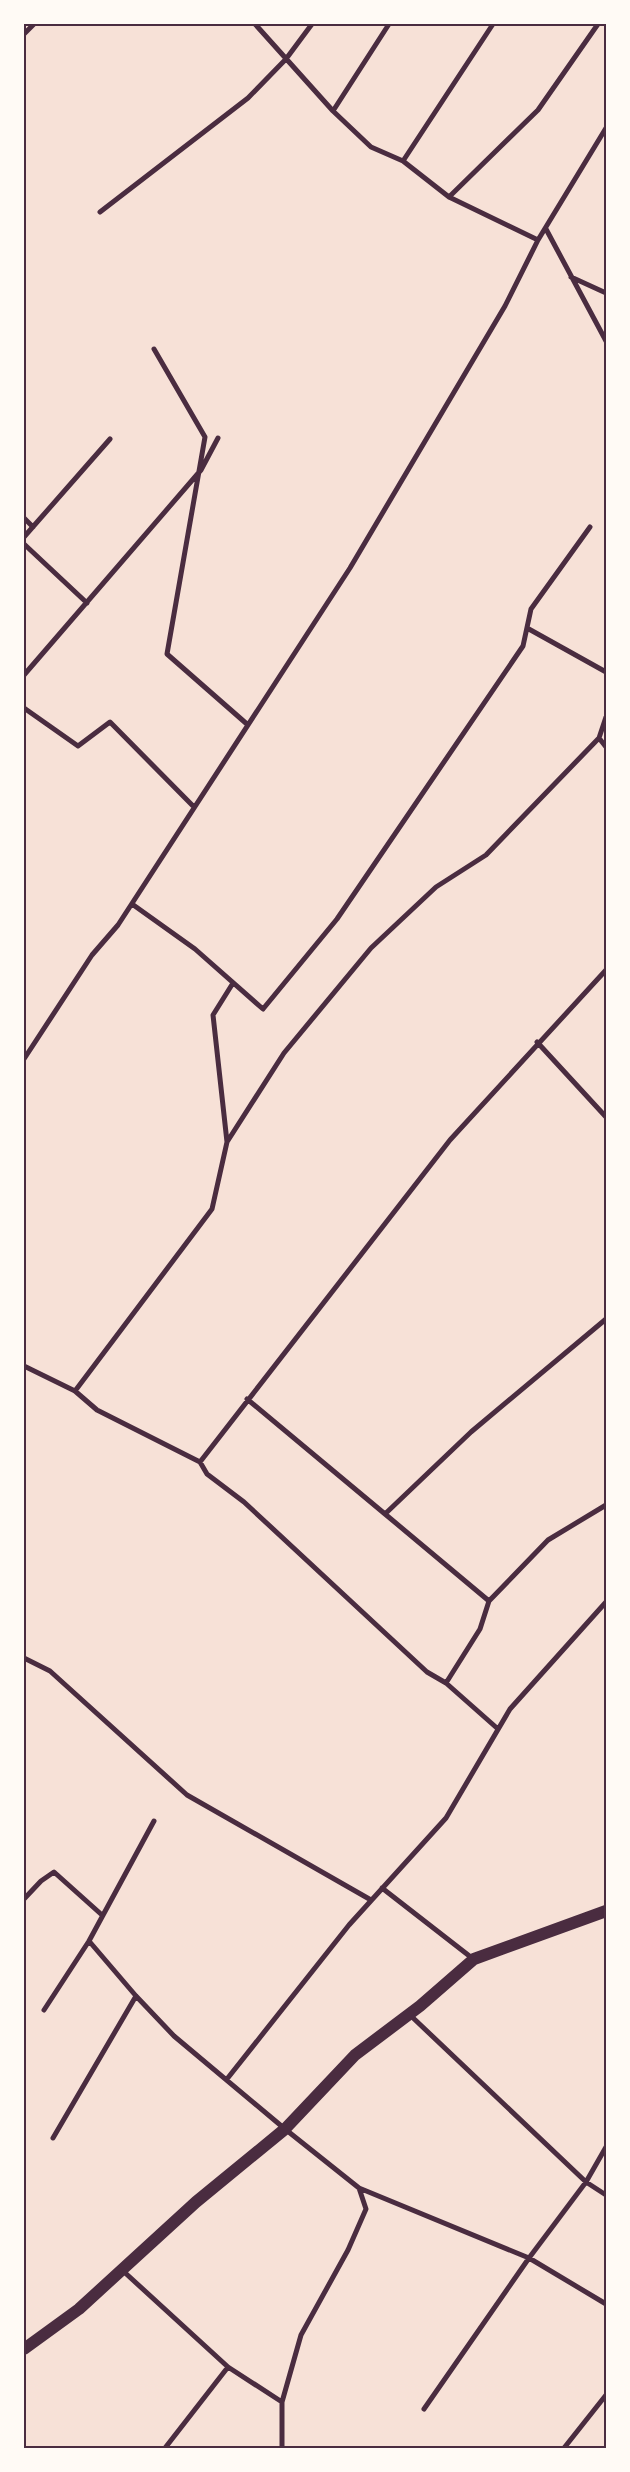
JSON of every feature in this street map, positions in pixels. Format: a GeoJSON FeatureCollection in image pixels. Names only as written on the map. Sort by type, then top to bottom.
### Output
{"type":"FeatureCollection","features":[{"type":"Feature","properties":{"kind":"main road"},"geometry":{"type":"LineString","coordinates":[[24,2349],[79,2309],[196,2202],[285,2130],[355,2055],[409,2014],[474,1959],[606,1911]]}},
{"type":"Feature","properties":{"kind":"street"},"geometry":{"type":"LineString","coordinates":[[24,34],[34,24]]}},
{"type":"Feature","properties":{"kind":"street"},"geometry":{"type":"LineString","coordinates":[[255,24],[333,111],[371,147],[403,161],[449,197],[538,240]]}},
{"type":"Feature","properties":{"kind":"street"},"geometry":{"type":"LineString","coordinates":[[100,212],[248,98],[286,59],[312,24]]}},
{"type":"Feature","properties":{"kind":"street"},"geometry":{"type":"LineString","coordinates":[[333,111],[389,24]]}},
{"type":"Feature","properties":{"kind":"street"},"geometry":{"type":"LineString","coordinates":[[403,161],[493,24]]}},
{"type":"Feature","properties":{"kind":"street"},"geometry":{"type":"LineString","coordinates":[[449,197],[538,110],[598,24]]}},
{"type":"Feature","properties":{"kind":"street"},"geometry":{"type":"LineString","coordinates":[[24,1059],[92,955],[118,925],[132,904],[355,560],[505,306],[538,240],[606,128]]}},
{"type":"Feature","properties":{"kind":"street"},"geometry":{"type":"LineString","coordinates":[[546,229],[606,341]]}},
{"type":"Feature","properties":{"kind":"street"},"geometry":{"type":"LineString","coordinates":[[571,276],[606,293]]}},
{"type":"Feature","properties":{"kind":"street"},"geometry":{"type":"LineString","coordinates":[[154,349],[205,438],[167,654],[248,724]]}},
{"type":"Feature","properties":{"kind":"street"},"geometry":{"type":"LineString","coordinates":[[24,675],[200,470],[218,438]]}},
{"type":"Feature","properties":{"kind":"street"},"geometry":{"type":"LineString","coordinates":[[24,537],[110,439]]}},
{"type":"Feature","properties":{"kind":"street"},"geometry":{"type":"LineString","coordinates":[[24,518],[33,527]]}},
{"type":"Feature","properties":{"kind":"street"},"geometry":{"type":"LineString","coordinates":[[132,904],[195,948],[263,1009],[336,918],[523,646],[531,610],[590,527]]}},
{"type":"Feature","properties":{"kind":"street"},"geometry":{"type":"LineString","coordinates":[[24,544],[87,602]]}},
{"type":"Feature","properties":{"kind":"street"},"geometry":{"type":"LineString","coordinates":[[527,628],[606,672]]}},
{"type":"Feature","properties":{"kind":"street"},"geometry":{"type":"LineString","coordinates":[[24,708],[78,746],[110,722],[194,807]]}},
{"type":"Feature","properties":{"kind":"street"},"geometry":{"type":"LineString","coordinates":[[227,1142],[284,1053],[371,948],[436,888],[486,855],[599,738],[606,717]]}},
{"type":"Feature","properties":{"kind":"street"},"geometry":{"type":"LineString","coordinates":[[599,738],[606,747]]}},
{"type":"Feature","properties":{"kind":"street"},"geometry":{"type":"LineString","coordinates":[[200,1462],[247,1399],[450,1140],[537,1042],[606,970]]}},
{"type":"Feature","properties":{"kind":"street"},"geometry":{"type":"LineString","coordinates":[[75,1391],[212,1209],[227,1142],[213,1015],[233,983]]}},
{"type":"Feature","properties":{"kind":"street"},"geometry":{"type":"LineString","coordinates":[[537,1042],[606,1117]]}},
{"type":"Feature","properties":{"kind":"street"},"geometry":{"type":"LineString","coordinates":[[385,1514],[471,1432],[606,1319]]}},
{"type":"Feature","properties":{"kind":"street"},"geometry":{"type":"LineString","coordinates":[[24,1366],[75,1391],[97,1410],[200,1462],[207,1474],[244,1502],[427,1672],[446,1683],[498,1729]]}},
{"type":"Feature","properties":{"kind":"street"},"geometry":{"type":"LineString","coordinates":[[247,1399],[489,1600]]}},
{"type":"Feature","properties":{"kind":"street"},"geometry":{"type":"LineString","coordinates":[[446,1683],[480,1629],[489,1600],[548,1540],[606,1505]]}},
{"type":"Feature","properties":{"kind":"street"},"geometry":{"type":"LineString","coordinates":[[227,2079],[349,1925],[446,1818],[510,1709],[606,1602]]}},
{"type":"Feature","properties":{"kind":"street"},"geometry":{"type":"LineString","coordinates":[[24,1658],[50,1672],[187,1795],[371,1900]]}},
{"type":"Feature","properties":{"kind":"street"},"geometry":{"type":"LineString","coordinates":[[44,2010],[89,1941],[154,1821]]}},
{"type":"Feature","properties":{"kind":"street"},"geometry":{"type":"LineString","coordinates":[[24,1899],[41,1881],[54,1872],[102,1915]]}},
{"type":"Feature","properties":{"kind":"street"},"geometry":{"type":"LineString","coordinates":[[382,1888],[474,1959]]}},
{"type":"Feature","properties":{"kind":"street"},"geometry":{"type":"LineString","coordinates":[[89,1941],[136,1996],[174,2036],[285,2130],[360,2188],[530,2258],[606,2304]]}},
{"type":"Feature","properties":{"kind":"street"},"geometry":{"type":"LineString","coordinates":[[53,2138],[136,1996]]}},
{"type":"Feature","properties":{"kind":"street"},"geometry":{"type":"LineString","coordinates":[[409,2014],[586,2182],[606,2195]]}},
{"type":"Feature","properties":{"kind":"street"},"geometry":{"type":"LineString","coordinates":[[424,2408],[586,2182],[606,2147]]}},
{"type":"Feature","properties":{"kind":"street"},"geometry":{"type":"LineString","coordinates":[[282,2448],[282,2402],[301,2335],[348,2250],[366,2209],[360,2188]]}},
{"type":"Feature","properties":{"kind":"street"},"geometry":{"type":"LineString","coordinates":[[121,2270],[228,2367],[282,2402]]}},
{"type":"Feature","properties":{"kind":"street"},"geometry":{"type":"LineString","coordinates":[[165,2448],[228,2367]]}},
{"type":"Feature","properties":{"kind":"street"},"geometry":{"type":"LineString","coordinates":[[564,2448],[574,2439],[606,2395]]}}]}
